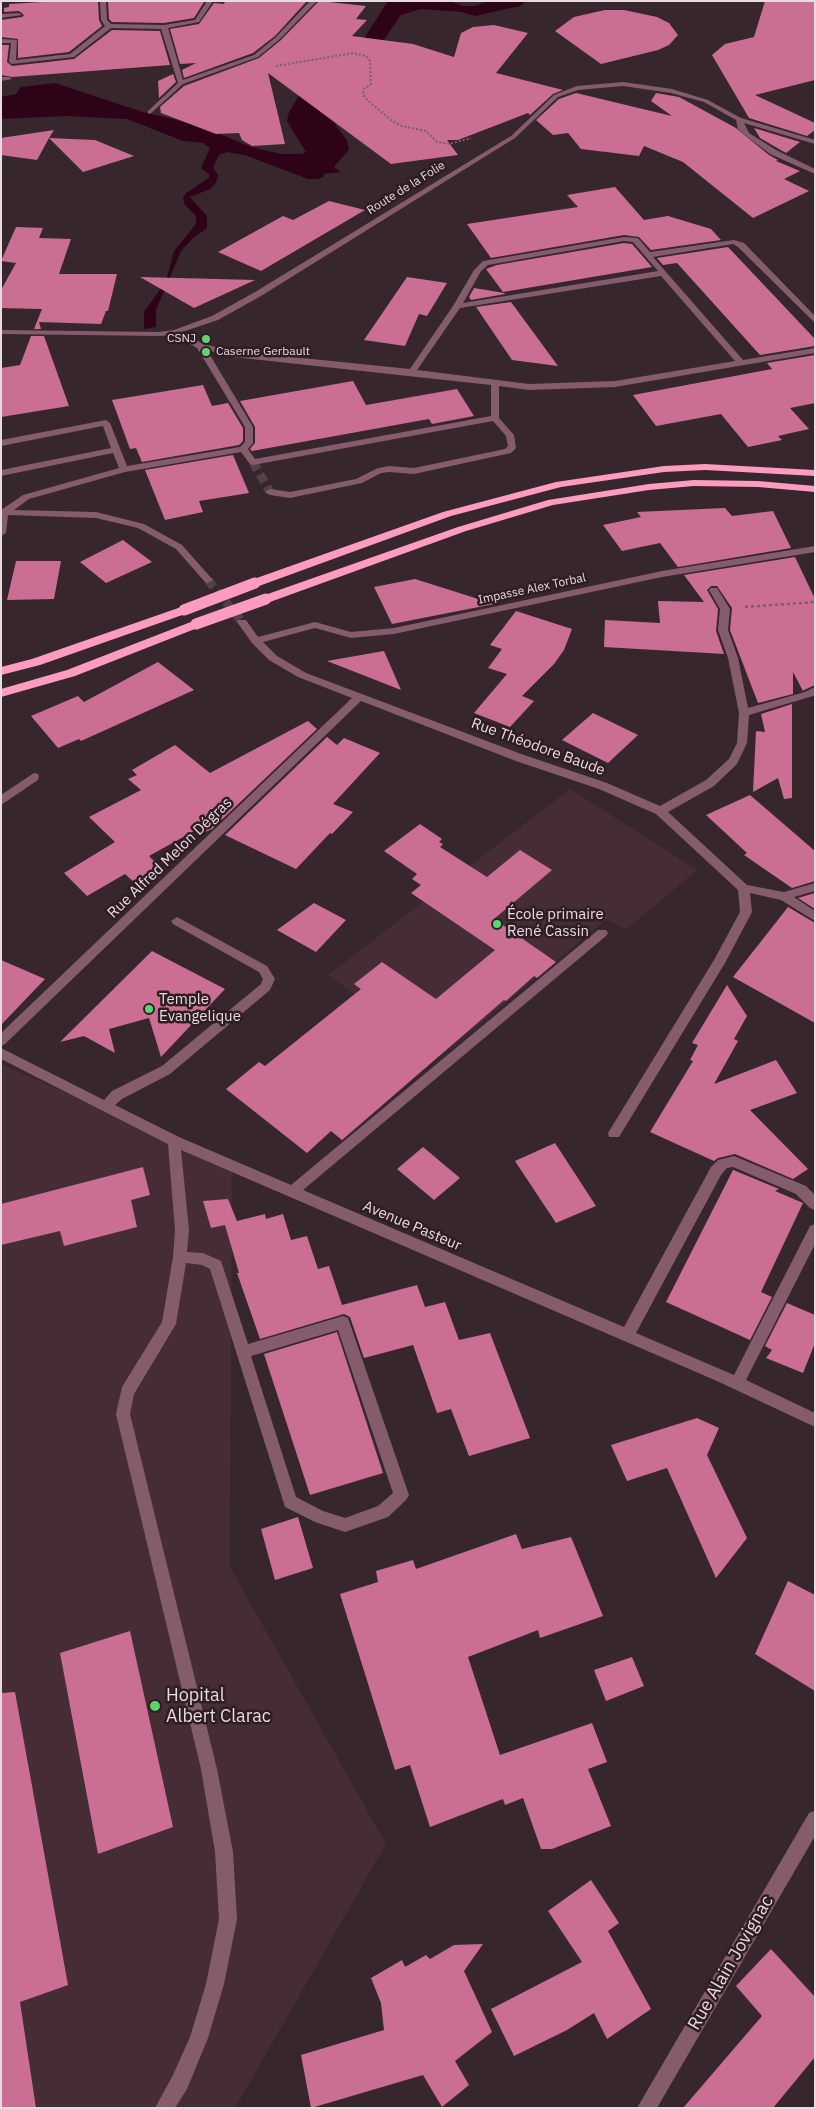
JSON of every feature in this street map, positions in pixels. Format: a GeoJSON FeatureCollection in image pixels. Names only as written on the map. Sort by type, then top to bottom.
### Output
{"type":"FeatureCollection","features":[{"type":"Feature","properties":{"kind":"highway"},"geometry":{"type":"LineString","coordinates":[[1,671],[36,662],[184,610],[447,514],[560,484],[645,471],[705,467],[815,472]]}},
{"type":"Feature","properties":{"kind":"highway"},"geometry":{"type":"LineString","coordinates":[[1,693],[71,672],[196,624],[462,529],[552,502],[649,487],[694,483],[758,484],[815,489]]}},
{"type":"Feature","properties":{"kind":"street"},"geometry":{"type":"LineString","coordinates":[[103,1],[104,20],[109,26]]}},
{"type":"Feature","properties":{"kind":"street"},"geometry":{"type":"LineString","coordinates":[[1,41],[15,41],[12,62],[72,56],[109,26],[164,27],[197,21],[210,1]]}},
{"type":"Feature","properties":{"kind":"street"},"geometry":{"type":"LineString","coordinates":[[150,112],[181,83],[256,56],[278,38],[314,1]]}},
{"type":"Feature","properties":{"kind":"street"},"geometry":{"type":"LineString","coordinates":[[1,16],[19,16]]}},
{"type":"Feature","properties":{"kind":"street"},"geometry":{"type":"LineString","coordinates":[[164,27],[181,83]]}},
{"type":"Feature","properties":{"kind":"street","name":"Route de la Folie"},"geometry":{"type":"LineString","coordinates":[[1,332],[134,335],[175,332],[215,318],[258,294],[513,137],[556,96],[566,91],[607,84],[664,89],[706,101],[739,119],[815,142]]}},
{"type":"Feature","properties":{"kind":"street"},"geometry":{"type":"LineString","coordinates":[[739,119],[742,129],[747,134],[773,152],[815,172]]}},
{"type":"Feature","properties":{"kind":"street"},"geometry":{"type":"LineString","coordinates":[[412,372],[457,306],[478,270],[486,263],[624,239],[635,240],[740,362]]}},
{"type":"Feature","properties":{"kind":"street"},"geometry":{"type":"LineString","coordinates":[[648,255],[734,242],[741,245],[815,321]]}},
{"type":"Feature","properties":{"kind":"street"},"geometry":{"type":"LineString","coordinates":[[457,306],[663,273]]}},
{"type":"Feature","properties":{"kind":"street"},"geometry":{"type":"LineString","coordinates":[[175,332],[200,346],[233,354],[412,372],[529,387],[615,384],[815,350]]}},
{"type":"Feature","properties":{"kind":"street"},"geometry":{"type":"LineString","coordinates":[[3,512],[26,498],[124,469],[243,449],[249,443],[249,427],[200,346]]}},
{"type":"Feature","properties":{"kind":"street"},"geometry":{"type":"LineString","coordinates":[[270,492],[290,495],[359,481],[378,471],[389,469],[414,471],[508,451],[512,446],[510,435],[495,418],[495,384]]}},
{"type":"Feature","properties":{"kind":"street"},"geometry":{"type":"LineString","coordinates":[[243,449],[253,462],[495,418]]}},
{"type":"Feature","properties":{"kind":"street"},"geometry":{"type":"LineString","coordinates":[[1,443],[106,424],[124,469]]}},
{"type":"Feature","properties":{"kind":"street"},"geometry":{"type":"LineString","coordinates":[[1,473],[117,450]]}},
{"type":"Feature","properties":{"kind":"street"},"geometry":{"type":"LineString","coordinates":[[1,533],[3,512]]}},
{"type":"Feature","properties":{"kind":"street"},"geometry":{"type":"LineString","coordinates":[[3,512],[96,515],[141,526],[179,547],[208,580]]}},
{"type":"Feature","properties":{"kind":"street","name":"Impasse Alex Torbal"},"geometry":{"type":"LineString","coordinates":[[256,641],[315,625],[351,634],[394,631],[662,574],[815,549]]}},
{"type":"Feature","properties":{"kind":"street"},"geometry":{"type":"LineString","coordinates":[[660,812],[710,783],[733,761],[742,743],[744,713],[733,658],[723,630],[725,609],[714,590]]}},
{"type":"Feature","properties":{"kind":"street","name":"Rue Théodore Baude"},"geometry":{"type":"LineString","coordinates":[[242,622],[256,641],[273,658],[286,666],[359,697],[520,758],[602,786],[660,812],[744,888]]}},
{"type":"Feature","properties":{"kind":"street"},"geometry":{"type":"LineString","coordinates":[[744,713],[809,694],[815,690]]}},
{"type":"Feature","properties":{"kind":"street","name":"Rue Alfred Melon Dégras"},"geometry":{"type":"LineString","coordinates":[[1,1041],[359,697]]}},
{"type":"Feature","properties":{"kind":"street"},"geometry":{"type":"LineString","coordinates":[[1,801],[34,777]]}},
{"type":"Feature","properties":{"kind":"street"},"geometry":{"type":"LineString","coordinates":[[784,896],[815,887]]}},
{"type":"Feature","properties":{"kind":"street"},"geometry":{"type":"LineString","coordinates":[[614,1133],[720,963],[746,912],[744,888],[784,896],[815,917]]}},
{"type":"Feature","properties":{"kind":"street"},"geometry":{"type":"LineString","coordinates":[[106,1106],[117,1095],[166,1070],[266,988],[269,979],[263,969],[177,921]]}},
{"type":"Feature","properties":{"kind":"street"},"geometry":{"type":"LineString","coordinates":[[292,1192],[602,933]]}},
{"type":"Feature","properties":{"kind":"street","name":"Avenue Pasteur"},"geometry":{"type":"LineString","coordinates":[[1,1053],[174,1141],[627,1336],[815,1420]]}},
{"type":"Feature","properties":{"kind":"street"},"geometry":{"type":"LineString","coordinates":[[164,2108],[180,2082],[199,2038],[216,1984],[228,1919],[224,1852],[209,1769],[123,1414],[127,1392],[169,1324],[180,1257],[182,1230],[174,1141]]}},
{"type":"Feature","properties":{"kind":"street"},"geometry":{"type":"LineString","coordinates":[[627,1336],[716,1171],[723,1164],[734,1160],[802,1190],[815,1204]]}},
{"type":"Feature","properties":{"kind":"street"},"geometry":{"type":"LineString","coordinates":[[737,1384],[815,1230]]}},
{"type":"Feature","properties":{"kind":"street"},"geometry":{"type":"LineString","coordinates":[[180,1257],[203,1259],[216,1266],[245,1352],[290,1502],[320,1517],[344,1525],[383,1512],[400,1495],[343,1322],[245,1352]]}},
{"type":"Feature","properties":{"kind":"street","name":"Rue Alain Jovignac"},"geometry":{"type":"LineString","coordinates":[[646,2108],[815,1819]]}},
{"type":"Feature","properties":{"kind":"path"},"geometry":{"type":"LineString","coordinates":[[276,66],[353,53],[366,56],[370,61],[371,84],[364,89],[365,98],[392,121],[402,126],[426,131],[437,142],[450,144],[472,138]]}},
{"type":"Feature","properties":{"kind":"path"},"geometry":{"type":"LineString","coordinates":[[725,609],[815,602]]}},
{"type":"Feature","properties":{"kind":"shaded area"},"geometry":{"type":"Polygon","coordinates":[[[388,1],[449,1],[463,6],[475,6],[488,1],[527,1],[520,6],[475,16],[462,12],[421,9],[401,15],[332,115],[336,126],[347,140],[349,150],[334,167],[341,172],[323,174],[324,177],[318,179],[308,179],[245,155],[227,152],[219,155],[213,168],[218,175],[216,183],[210,189],[190,197],[207,216],[207,228],[193,238],[181,251],[156,310],[156,327],[144,329],[144,312],[166,281],[174,251],[196,224],[196,216],[185,205],[183,198],[186,193],[209,178],[209,174],[201,168],[210,148],[203,143],[183,141],[127,119],[66,116],[1,119],[1,97],[16,94],[21,87],[55,83],[143,112],[198,125],[251,147],[281,154],[302,154],[306,152],[287,121],[289,112],[303,89],[363,40],[388,1]]]}},
{"type":"Feature","properties":{"kind":"shaded area","name":"École primaire René Cassin"},"geometry":{"type":"Polygon","coordinates":[[[570,789],[697,870],[626,930],[607,919],[441,1056],[328,975],[570,789]]]}},
{"type":"Feature","properties":{"kind":"shaded area","name":"Hopital Albert Clarac"},"geometry":{"type":"Polygon","coordinates":[[[1,1064],[232,1167],[230,1567],[386,1844],[235,2108],[1,2108],[1,1064]]]}},
{"type":"Feature","properties":{"kind":"building"},"geometry":{"type":"Polygon","coordinates":[[[98,1],[99,20],[102,26],[69,52],[18,58],[18,39],[1,37],[1,20],[22,17],[24,15],[19,11],[4,12],[4,8],[9,7],[9,4],[98,1]]]}},
{"type":"Feature","properties":{"kind":"building"},"geometry":{"type":"Polygon","coordinates":[[[108,1],[204,2],[194,18],[164,23],[112,22],[109,19],[108,1]]]}},
{"type":"Feature","properties":{"kind":"building"},"geometry":{"type":"Polygon","coordinates":[[[225,1],[307,1],[275,36],[253,53],[184,78],[182,70],[196,63],[180,64],[170,29],[199,24],[214,3],[224,4],[225,1]]]}},
{"type":"Feature","properties":{"kind":"building"},"geometry":{"type":"Polygon","coordinates":[[[319,1],[366,6],[356,19],[367,20],[352,36],[413,44],[454,57],[461,33],[473,27],[494,25],[528,33],[496,73],[563,90],[553,94],[530,115],[528,113],[458,140],[447,140],[458,155],[391,164],[268,73],[285,144],[252,146],[242,140],[239,133],[216,134],[161,113],[160,107],[184,86],[259,58],[281,40],[319,1]]]}},
{"type":"Feature","properties":{"kind":"building"},"geometry":{"type":"Polygon","coordinates":[[[765,1],[815,1],[815,80],[755,95],[815,123],[815,130],[807,136],[749,118],[712,55],[725,44],[754,37],[765,1]]]}},
{"type":"Feature","properties":{"kind":"building"},"geometry":{"type":"Polygon","coordinates":[[[605,10],[624,10],[657,17],[669,23],[678,35],[669,45],[658,50],[601,64],[555,31],[574,17],[605,10]]]}},
{"type":"Feature","properties":{"kind":"building"},"geometry":{"type":"Polygon","coordinates":[[[112,30],[160,31],[170,65],[12,77],[1,75],[1,45],[9,45],[7,62],[12,66],[74,59],[112,30]]]}},
{"type":"Feature","properties":{"kind":"building"},"geometry":{"type":"Polygon","coordinates":[[[173,74],[176,82],[159,98],[158,81],[173,74]]]}},
{"type":"Feature","properties":{"kind":"building"},"geometry":{"type":"Polygon","coordinates":[[[576,93],[672,116],[651,101],[656,93],[679,97],[736,128],[778,160],[776,161],[800,171],[784,179],[809,191],[753,218],[683,162],[644,146],[639,156],[581,149],[568,133],[553,135],[536,120],[559,99],[576,93]]]}},
{"type":"Feature","properties":{"kind":"building"},"geometry":{"type":"Polygon","coordinates":[[[754,128],[800,142],[786,153],[760,138],[754,128]]]}},
{"type":"Feature","properties":{"kind":"building"},"geometry":{"type":"Polygon","coordinates":[[[54,130],[37,160],[1,155],[1,138],[54,130]]]}},
{"type":"Feature","properties":{"kind":"building"},"geometry":{"type":"Polygon","coordinates":[[[49,138],[95,140],[134,156],[83,172],[49,138]]]}},
{"type":"Feature","properties":{"kind":"building"},"geometry":{"type":"Polygon","coordinates":[[[615,187],[644,220],[668,216],[711,229],[721,240],[651,250],[639,237],[624,235],[491,258],[467,224],[578,207],[567,195],[615,187]]]}},
{"type":"Feature","properties":{"kind":"building"},"geometry":{"type":"Polygon","coordinates":[[[329,201],[365,210],[261,271],[218,252],[283,216],[293,220],[329,201]]]}},
{"type":"Feature","properties":{"kind":"building"},"geometry":{"type":"Polygon","coordinates":[[[16,227],[43,228],[39,238],[71,239],[59,274],[117,274],[108,311],[106,311],[101,324],[39,322],[41,329],[34,329],[42,309],[1,308],[1,290],[16,263],[1,261],[16,227]]]}},
{"type":"Feature","properties":{"kind":"building"},"geometry":{"type":"Polygon","coordinates":[[[624,243],[632,244],[652,267],[503,292],[486,269],[497,265],[624,243]]]}},
{"type":"Feature","properties":{"kind":"building"},"geometry":{"type":"Polygon","coordinates":[[[728,247],[815,339],[815,346],[760,355],[677,263],[663,265],[657,258],[728,247]]]}},
{"type":"Feature","properties":{"kind":"building"},"geometry":{"type":"Polygon","coordinates":[[[140,277],[255,280],[194,308],[140,277]]]}},
{"type":"Feature","properties":{"kind":"building"},"geometry":{"type":"Polygon","coordinates":[[[407,277],[447,283],[427,316],[419,314],[405,346],[364,340],[407,277]]]}},
{"type":"Feature","properties":{"kind":"building"},"geometry":{"type":"Polygon","coordinates":[[[474,288],[505,294],[471,300],[469,297],[474,288]]]}},
{"type":"Feature","properties":{"kind":"building"},"geometry":{"type":"Polygon","coordinates":[[[511,302],[558,366],[512,360],[476,307],[511,302]]]}},
{"type":"Feature","properties":{"kind":"building"},"geometry":{"type":"Polygon","coordinates":[[[31,336],[44,336],[69,406],[1,417],[1,368],[20,365],[31,336]]]}},
{"type":"Feature","properties":{"kind":"building"},"geometry":{"type":"Polygon","coordinates":[[[815,355],[815,403],[790,408],[809,429],[778,436],[782,440],[748,447],[721,414],[656,426],[633,395],[772,369],[767,363],[815,355]]]}},
{"type":"Feature","properties":{"kind":"building"},"geometry":{"type":"Polygon","coordinates":[[[353,381],[366,405],[457,389],[474,416],[432,424],[429,419],[252,451],[250,449],[255,443],[255,427],[240,401],[353,381]]]}},
{"type":"Feature","properties":{"kind":"building"},"geometry":{"type":"Polygon","coordinates":[[[203,385],[212,406],[228,403],[243,428],[243,441],[239,445],[142,462],[136,448],[130,449],[112,400],[203,385]]]}},
{"type":"Feature","properties":{"kind":"building"},"geometry":{"type":"Polygon","coordinates":[[[233,455],[249,493],[199,501],[203,512],[165,520],[145,470],[233,455]]]}},
{"type":"Feature","properties":{"kind":"building"},"geometry":{"type":"Polygon","coordinates":[[[725,508],[732,516],[773,511],[791,548],[678,567],[660,543],[622,551],[603,525],[641,517],[637,512],[725,508]]]}},
{"type":"Feature","properties":{"kind":"building"},"geometry":{"type":"Polygon","coordinates":[[[123,540],[152,562],[106,583],[80,562],[123,540]]]}},
{"type":"Feature","properties":{"kind":"building"},"geometry":{"type":"Polygon","coordinates":[[[795,557],[815,599],[815,685],[803,691],[793,672],[793,694],[758,703],[730,630],[732,608],[717,586],[711,586],[707,590],[718,609],[716,631],[724,654],[604,647],[605,620],[660,623],[658,601],[704,602],[684,575],[795,557]]]}},
{"type":"Feature","properties":{"kind":"building"},"geometry":{"type":"Polygon","coordinates":[[[16,561],[61,561],[54,599],[7,600],[16,561]]]}},
{"type":"Feature","properties":{"kind":"building"},"geometry":{"type":"Polygon","coordinates":[[[415,579],[494,604],[392,624],[374,587],[415,579]]]}},
{"type":"Feature","properties":{"kind":"building"},"geometry":{"type":"Polygon","coordinates":[[[516,611],[572,629],[564,650],[554,664],[522,696],[534,701],[510,727],[474,713],[507,674],[488,668],[502,649],[490,645],[516,611]]]}},
{"type":"Feature","properties":{"kind":"building"},"geometry":{"type":"Polygon","coordinates":[[[384,651],[401,690],[327,661],[384,651]]]}},
{"type":"Feature","properties":{"kind":"building"},"geometry":{"type":"Polygon","coordinates":[[[158,662],[194,690],[81,741],[79,739],[58,748],[31,716],[78,696],[84,702],[158,662]]]}},
{"type":"Feature","properties":{"kind":"building"},"geometry":{"type":"Polygon","coordinates":[[[792,704],[792,798],[784,799],[778,778],[753,792],[756,731],[765,732],[761,714],[792,704]]]}},
{"type":"Feature","properties":{"kind":"building"},"geometry":{"type":"Polygon","coordinates":[[[593,713],[638,735],[608,763],[562,740],[593,713]]]}},
{"type":"Feature","properties":{"kind":"building"},"geometry":{"type":"Polygon","coordinates":[[[308,721],[317,729],[212,829],[199,835],[194,831],[149,856],[158,865],[136,884],[125,874],[87,896],[64,873],[115,842],[89,817],[141,790],[128,779],[137,775],[132,770],[175,745],[210,773],[308,721]]]}},
{"type":"Feature","properties":{"kind":"building"},"geometry":{"type":"Polygon","coordinates":[[[327,737],[337,745],[344,738],[380,753],[333,804],[353,812],[296,869],[225,835],[327,737]]]}},
{"type":"Feature","properties":{"kind":"building"},"geometry":{"type":"Polygon","coordinates":[[[750,795],[815,851],[815,881],[792,888],[744,855],[747,853],[706,815],[750,795]]]}},
{"type":"Feature","properties":{"kind":"building"},"geometry":{"type":"Polygon","coordinates":[[[420,824],[442,839],[439,842],[443,844],[440,847],[487,877],[520,850],[552,870],[494,919],[556,962],[537,978],[534,976],[506,1001],[504,1000],[342,1140],[331,1131],[307,1153],[226,1089],[259,1062],[265,1066],[361,989],[354,984],[382,962],[436,999],[495,950],[411,893],[421,885],[412,879],[417,874],[384,851],[420,824]]]}},
{"type":"Feature","properties":{"kind":"building"},"geometry":{"type":"Polygon","coordinates":[[[815,893],[815,909],[798,898],[815,893]]]}},
{"type":"Feature","properties":{"kind":"building"},"geometry":{"type":"Polygon","coordinates":[[[314,903],[346,920],[316,952],[277,930],[314,903]]]}},
{"type":"Feature","properties":{"kind":"building"},"geometry":{"type":"Polygon","coordinates":[[[788,907],[815,923],[815,1023],[733,977],[788,907]]]}},
{"type":"Feature","properties":{"kind":"building","name":"Temple Evangelique"},"geometry":{"type":"Polygon","coordinates":[[[152,951],[225,989],[161,1057],[149,1018],[109,1029],[115,1053],[84,1036],[60,1042],[152,951]]]}},
{"type":"Feature","properties":{"kind":"building"},"geometry":{"type":"Polygon","coordinates":[[[1,960],[45,979],[1,1025],[1,960]]]}},
{"type":"Feature","properties":{"kind":"building"},"geometry":{"type":"Polygon","coordinates":[[[727,985],[747,1016],[734,1039],[738,1041],[714,1084],[776,1060],[797,1093],[750,1110],[808,1169],[793,1179],[735,1154],[718,1158],[714,1161],[650,1132],[693,1061],[690,1060],[698,1045],[692,1043],[727,985]]]}},
{"type":"Feature","properties":{"kind":"building"},"geometry":{"type":"Polygon","coordinates":[[[555,1143],[596,1206],[556,1223],[515,1161],[555,1143]]]}},
{"type":"Feature","properties":{"kind":"building"},"geometry":{"type":"Polygon","coordinates":[[[423,1147],[460,1178],[434,1200],[397,1169],[423,1147]]]}},
{"type":"Feature","properties":{"kind":"building"},"geometry":{"type":"Polygon","coordinates":[[[143,1167],[150,1195],[131,1200],[137,1227],[64,1246],[60,1231],[1,1245],[1,1204],[143,1167]]]}},
{"type":"Feature","properties":{"kind":"building"},"geometry":{"type":"Polygon","coordinates":[[[731,1169],[779,1189],[775,1191],[803,1203],[761,1292],[772,1297],[750,1340],[666,1302],[733,1170],[731,1169]]]}},
{"type":"Feature","properties":{"kind":"building"},"geometry":{"type":"Polygon","coordinates":[[[228,1199],[237,1221],[265,1214],[266,1219],[283,1214],[291,1240],[307,1236],[318,1269],[329,1266],[342,1305],[417,1285],[425,1307],[445,1302],[459,1340],[490,1333],[530,1438],[469,1456],[451,1409],[437,1413],[413,1345],[364,1358],[350,1317],[344,1314],[260,1339],[237,1273],[239,1273],[225,1225],[211,1228],[203,1201],[228,1199]]]}},
{"type":"Feature","properties":{"kind":"building"},"geometry":{"type":"Polygon","coordinates":[[[787,1303],[815,1315],[815,1343],[803,1373],[766,1358],[772,1350],[765,1346],[787,1303]]]}},
{"type":"Feature","properties":{"kind":"building"},"geometry":{"type":"Polygon","coordinates":[[[337,1332],[383,1473],[310,1495],[264,1354],[337,1332]]]}},
{"type":"Feature","properties":{"kind":"building"},"geometry":{"type":"Polygon","coordinates":[[[697,1418],[719,1428],[707,1455],[747,1538],[716,1578],[667,1468],[627,1481],[611,1445],[697,1418]]]}},
{"type":"Feature","properties":{"kind":"building"},"geometry":{"type":"Polygon","coordinates":[[[298,1517],[313,1568],[275,1580],[261,1529],[298,1517]]]}},
{"type":"Feature","properties":{"kind":"building"},"geometry":{"type":"Polygon","coordinates":[[[516,1534],[522,1549],[571,1537],[603,1616],[540,1638],[538,1630],[468,1657],[500,1755],[592,1723],[607,1762],[588,1769],[611,1826],[552,1849],[541,1849],[523,1798],[505,1805],[503,1799],[430,1827],[410,1765],[395,1770],[340,1594],[378,1582],[376,1571],[413,1560],[416,1569],[516,1534]]]}},
{"type":"Feature","properties":{"kind":"building"},"geometry":{"type":"Polygon","coordinates":[[[788,1581],[815,1595],[815,1691],[755,1654],[788,1581]]]}},
{"type":"Feature","properties":{"kind":"building"},"geometry":{"type":"Polygon","coordinates":[[[130,1631],[173,1827],[98,1854],[60,1653],[130,1631]]]}},
{"type":"Feature","properties":{"kind":"building"},"geometry":{"type":"Polygon","coordinates":[[[632,1657],[644,1686],[606,1701],[594,1670],[632,1657]]]}},
{"type":"Feature","properties":{"kind":"building"},"geometry":{"type":"Polygon","coordinates":[[[15,1692],[68,1985],[20,2002],[36,2108],[1,2108],[1,1693],[15,1692]]]}},
{"type":"Feature","properties":{"kind":"building"},"geometry":{"type":"Polygon","coordinates":[[[591,1880],[619,1923],[608,1931],[651,2009],[607,2039],[594,2013],[567,2030],[514,2056],[491,2009],[582,1962],[548,1911],[591,1880]]]}},
{"type":"Feature","properties":{"kind":"building"},"geometry":{"type":"Polygon","coordinates":[[[483,1944],[464,1971],[492,2032],[455,2061],[469,2085],[442,2107],[423,2075],[311,2108],[301,2055],[384,2030],[381,2003],[371,1978],[402,1960],[405,1967],[426,1955],[430,1959],[454,1945],[483,1944]]]}},
{"type":"Feature","properties":{"kind":"building"},"geometry":{"type":"Polygon","coordinates":[[[771,1949],[815,1997],[815,2057],[773,2108],[683,2108],[762,2016],[736,1986],[771,1949]]]}},
{"type":"Feature","properties":{"kind":"tunnel"},"geometry":{"type":"LineString","coordinates":[[253,462],[270,492]]}},
{"type":"Feature","properties":{"kind":"tunnel"},"geometry":{"type":"LineString","coordinates":[[208,580],[242,622]]}},
{"type":"Feature","properties":{"kind":"place","name":"CSNJ"},"geometry":{"type":"Point","coordinates":[206,339]}},
{"type":"Feature","properties":{"kind":"place","name":"Caserne Gerbault"},"geometry":{"type":"Point","coordinates":[206,352]}},
{"type":"Feature","properties":{"kind":"place","name":"École primaire René Cassin"},"geometry":{"type":"Point","coordinates":[497,924]}},
{"type":"Feature","properties":{"kind":"place","name":"Temple Evangelique"},"geometry":{"type":"Point","coordinates":[149,1009]}},
{"type":"Feature","properties":{"kind":"place","name":"Hopital Albert Clarac"},"geometry":{"type":"Point","coordinates":[155,1706]}}]}
